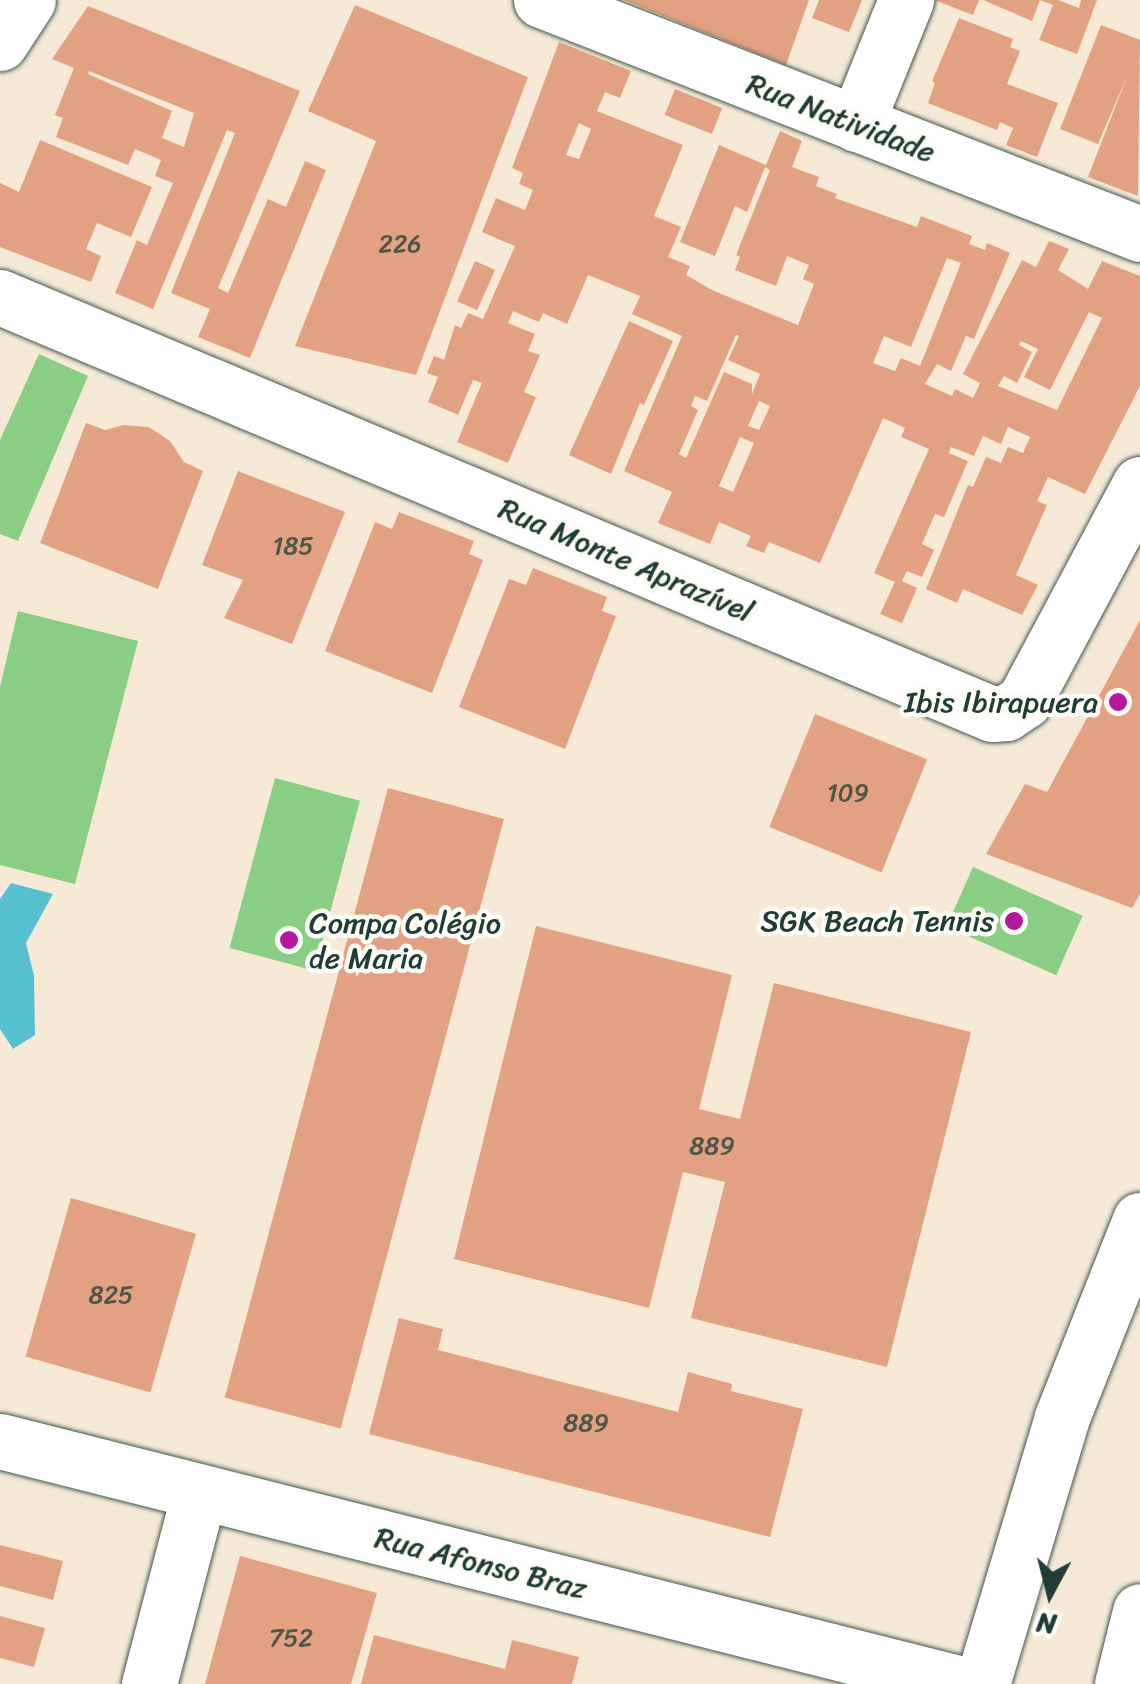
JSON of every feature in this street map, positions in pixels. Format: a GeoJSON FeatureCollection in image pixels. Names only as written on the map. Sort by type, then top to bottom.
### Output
{"type":"FeatureCollection","features":[{"type":"Feature","properties":{"kind":"street"},"geometry":{"type":"LineString","coordinates":[[0,43],[28,0]]}},
{"type":"Feature","properties":{"kind":"street","name":"Rua Natividade"},"geometry":{"type":"LineString","coordinates":[[541,0],[1140,234]]}},
{"type":"Feature","properties":{"kind":"street"},"geometry":{"type":"LineString","coordinates":[[856,124],[906,0]]}},
{"type":"Feature","properties":{"kind":"street","name":"Rua Monte Aprazível"},"geometry":{"type":"LineString","coordinates":[[0,296],[992,714],[1006,713],[1024,701],[1140,484]]}},
{"type":"Feature","properties":{"kind":"street"},"geometry":{"type":"LineString","coordinates":[[982,1684],[1062,1417],[1140,1220]]}},
{"type":"Feature","properties":{"kind":"street","name":"Rua Afonso Braz"},"geometry":{"type":"LineString","coordinates":[[0,1441],[962,1684]]}},
{"type":"Feature","properties":{"kind":"street"},"geometry":{"type":"LineString","coordinates":[[149,1684],[198,1494]]}},
{"type":"Feature","properties":{"kind":"street"},"geometry":{"type":"LineString","coordinates":[[1122,1684],[1140,1611]]}},
{"type":"Feature","properties":{"kind":"green space"},"geometry":{"type":"Polygon","coordinates":[[[39,354],[88,376],[18,541],[0,534],[0,440],[39,354]]]}},
{"type":"Feature","properties":{"kind":"green space"},"geometry":{"type":"Polygon","coordinates":[[[18,611],[138,641],[75,884],[0,865],[0,687],[18,611]]]}},
{"type":"Feature","properties":{"kind":"green space"},"geometry":{"type":"Polygon","coordinates":[[[275,778],[360,801],[314,971],[229,948],[275,778]]]}},
{"type":"Feature","properties":{"kind":"green space","name":"SGK Beach Tennis"},"geometry":{"type":"Polygon","coordinates":[[[973,867],[1083,916],[1056,975],[947,926],[973,867]]]}},
{"type":"Feature","properties":{"kind":"water"},"geometry":{"type":"Polygon","coordinates":[[[11,883],[53,894],[26,943],[34,976],[35,1035],[13,1049],[0,1029],[0,899],[11,883]]]}},
{"type":"Feature","properties":{"kind":"building"},"geometry":{"type":"Polygon","coordinates":[[[624,0],[809,0],[786,65],[624,0]]]}},
{"type":"Feature","properties":{"kind":"building"},"geometry":{"type":"Polygon","coordinates":[[[819,0],[862,0],[849,32],[812,18],[819,0]]]}},
{"type":"Feature","properties":{"kind":"building"},"geometry":{"type":"Polygon","coordinates":[[[934,0],[979,0],[973,15],[934,0]]]}},
{"type":"Feature","properties":{"kind":"building"},"geometry":{"type":"Polygon","coordinates":[[[983,0],[1040,0],[1032,21],[983,0]]]}},
{"type":"Feature","properties":{"kind":"building"},"geometry":{"type":"Polygon","coordinates":[[[1040,0],[1058,0],[1079,8],[1081,0],[1097,0],[1077,54],[1039,40],[1053,5],[1040,0]]]}},
{"type":"Feature","properties":{"kind":"building"},"geometry":{"type":"Polygon","coordinates":[[[355,5],[528,77],[416,375],[295,346],[376,141],[308,111],[355,5]]]}},
{"type":"Feature","properties":{"kind":"building"},"geometry":{"type":"Polygon","coordinates":[[[88,6],[300,91],[218,288],[228,293],[268,199],[286,207],[305,161],[326,170],[250,358],[198,337],[210,309],[171,293],[235,133],[227,130],[153,309],[115,293],[137,240],[147,245],[173,183],[155,176],[161,160],[135,149],[128,165],[56,137],[63,118],[55,115],[74,68],[52,59],[88,6]],[[89,71],[88,74],[172,111],[162,138],[184,147],[194,113],[89,71]]]}},
{"type":"Feature","properties":{"kind":"building"},"geometry":{"type":"Polygon","coordinates":[[[959,18],[1013,39],[1010,47],[1020,51],[1007,84],[1058,103],[1037,157],[1006,145],[1013,128],[1000,122],[997,130],[928,103],[935,83],[932,81],[959,18]]]}},
{"type":"Feature","properties":{"kind":"building"},"geometry":{"type":"Polygon","coordinates":[[[1101,25],[1140,40],[1138,196],[1088,177],[1128,74],[1098,144],[1060,129],[1101,25]]]}},
{"type":"Feature","properties":{"kind":"building"},"geometry":{"type":"Polygon","coordinates":[[[559,42],[631,71],[620,98],[605,92],[597,111],[683,145],[654,216],[681,227],[668,257],[690,266],[686,275],[714,291],[798,325],[814,284],[803,279],[809,265],[787,256],[776,286],[735,270],[740,257],[736,255],[770,170],[765,167],[747,212],[735,206],[715,256],[680,242],[719,145],[766,165],[780,131],[802,141],[792,167],[819,177],[816,186],[837,194],[835,198],[917,227],[921,216],[972,236],[969,244],[985,250],[987,243],[1010,253],[974,339],[966,336],[951,371],[937,364],[925,384],[952,396],[955,389],[973,398],[980,383],[963,374],[1022,260],[1036,267],[1049,241],[1069,249],[1058,270],[1088,289],[1102,261],[1140,276],[1140,386],[1085,494],[1048,477],[1037,501],[1047,505],[1016,575],[1038,585],[1022,615],[963,589],[957,603],[926,589],[968,485],[973,487],[986,457],[1001,463],[1008,447],[1023,453],[1030,437],[1008,427],[1001,444],[983,436],[974,456],[951,447],[949,453],[968,461],[944,517],[935,514],[922,544],[934,550],[922,577],[907,571],[902,581],[917,588],[902,623],[880,614],[895,582],[874,573],[929,449],[901,437],[905,428],[883,418],[820,563],[769,542],[764,553],[746,546],[751,536],[719,522],[710,544],[658,523],[672,492],[624,471],[682,336],[632,314],[640,296],[588,275],[567,324],[543,313],[539,322],[513,311],[508,323],[535,334],[528,351],[540,355],[524,392],[536,397],[508,463],[457,442],[482,383],[473,380],[458,415],[428,402],[438,377],[427,373],[434,356],[444,360],[455,325],[461,328],[468,313],[483,319],[515,246],[482,232],[496,198],[525,210],[533,190],[519,184],[523,173],[512,168],[559,42]],[[579,123],[566,155],[579,159],[591,129],[579,123]],[[947,258],[911,347],[884,336],[873,363],[895,371],[901,358],[920,366],[961,263],[947,258]],[[1089,312],[1050,390],[1024,377],[1038,349],[1021,341],[1019,345],[1032,352],[1017,383],[1004,376],[998,386],[1057,410],[1102,318],[1089,312]],[[736,335],[707,401],[695,396],[691,406],[698,410],[679,454],[686,458],[724,372],[752,384],[752,394],[760,374],[728,360],[739,336],[736,335]],[[759,401],[748,426],[759,430],[770,406],[759,401]],[[740,437],[719,486],[733,492],[754,443],[740,437]]]}},
{"type":"Feature","properties":{"kind":"building"},"geometry":{"type":"Polygon","coordinates":[[[675,89],[722,108],[712,134],[665,115],[675,89]]]}},
{"type":"Feature","properties":{"kind":"building"},"geometry":{"type":"Polygon","coordinates":[[[40,140],[152,187],[131,237],[97,223],[86,249],[101,256],[91,282],[0,247],[0,183],[19,192],[40,140]]]}},
{"type":"Feature","properties":{"kind":"building"},"geometry":{"type":"Polygon","coordinates":[[[475,261],[495,270],[477,310],[457,301],[475,261]]]}},
{"type":"Feature","properties":{"kind":"building"},"geometry":{"type":"Polygon","coordinates":[[[629,321],[673,341],[644,405],[640,403],[611,474],[569,455],[629,321]]]}},
{"type":"Feature","properties":{"kind":"building"},"geometry":{"type":"Polygon","coordinates":[[[86,423],[105,430],[124,425],[149,427],[170,441],[184,462],[203,471],[158,589],[40,543],[86,423]]]}},
{"type":"Feature","properties":{"kind":"building"},"geometry":{"type":"Polygon","coordinates":[[[238,471],[345,512],[292,644],[224,618],[243,580],[202,565],[238,471]]]}},
{"type":"Feature","properties":{"kind":"building"},"geometry":{"type":"Polygon","coordinates":[[[399,512],[474,541],[469,554],[483,560],[432,693],[325,651],[375,522],[392,529],[399,512]]]}},
{"type":"Feature","properties":{"kind":"building"},"geometry":{"type":"Polygon","coordinates":[[[533,568],[607,597],[602,611],[616,616],[565,749],[459,707],[509,579],[526,585],[533,568]]]}},
{"type":"Feature","properties":{"kind":"building","name":"Ibis Ibirapuera"},"geometry":{"type":"Polygon","coordinates":[[[1140,620],[1140,894],[1132,908],[986,854],[1025,784],[1047,792],[1140,620]]]}},
{"type":"Feature","properties":{"kind":"building"},"geometry":{"type":"Polygon","coordinates":[[[815,714],[927,759],[881,872],[769,827],[815,714]]]}},
{"type":"Feature","properties":{"kind":"building"},"geometry":{"type":"Polygon","coordinates":[[[388,788],[504,819],[341,1429],[225,1397],[388,788]]]}},
{"type":"Feature","properties":{"kind":"building"},"geometry":{"type":"Polygon","coordinates":[[[536,926],[732,975],[699,1109],[740,1119],[774,983],[971,1032],[887,1367],[691,1318],[725,1182],[683,1172],[649,1308],[454,1259],[536,926]]]}},
{"type":"Feature","properties":{"kind":"building"},"geometry":{"type":"Polygon","coordinates":[[[71,1198],[196,1234],[150,1392],[26,1357],[71,1198]]]}},
{"type":"Feature","properties":{"kind":"building"},"geometry":{"type":"Polygon","coordinates":[[[399,1318],[443,1329],[438,1350],[678,1412],[688,1372],[732,1384],[731,1391],[803,1409],[770,1537],[369,1434],[399,1318]]]}},
{"type":"Feature","properties":{"kind":"building"},"geometry":{"type":"Polygon","coordinates":[[[0,1545],[63,1561],[53,1600],[0,1586],[0,1545]]]}},
{"type":"Feature","properties":{"kind":"building"},"geometry":{"type":"Polygon","coordinates":[[[240,1556],[377,1593],[351,1684],[205,1684],[240,1556]]]}},
{"type":"Feature","properties":{"kind":"building"},"geometry":{"type":"Polygon","coordinates":[[[0,1616],[45,1628],[34,1667],[0,1658],[0,1616]]]}},
{"type":"Feature","properties":{"kind":"building"},"geometry":{"type":"Polygon","coordinates":[[[374,1635],[505,1669],[512,1640],[579,1657],[572,1684],[361,1684],[374,1635]]]}},
{"type":"Feature","properties":{"kind":"place","name":"Ibis Ibirapuera"},"geometry":{"type":"Point","coordinates":[1118,702]}},
{"type":"Feature","properties":{"kind":"place","name":"SGK Beach Tennis"},"geometry":{"type":"Point","coordinates":[1014,921]}},
{"type":"Feature","properties":{"kind":"place","name":"Compa Colégio de Maria"},"geometry":{"type":"Point","coordinates":[289,940]}}]}
